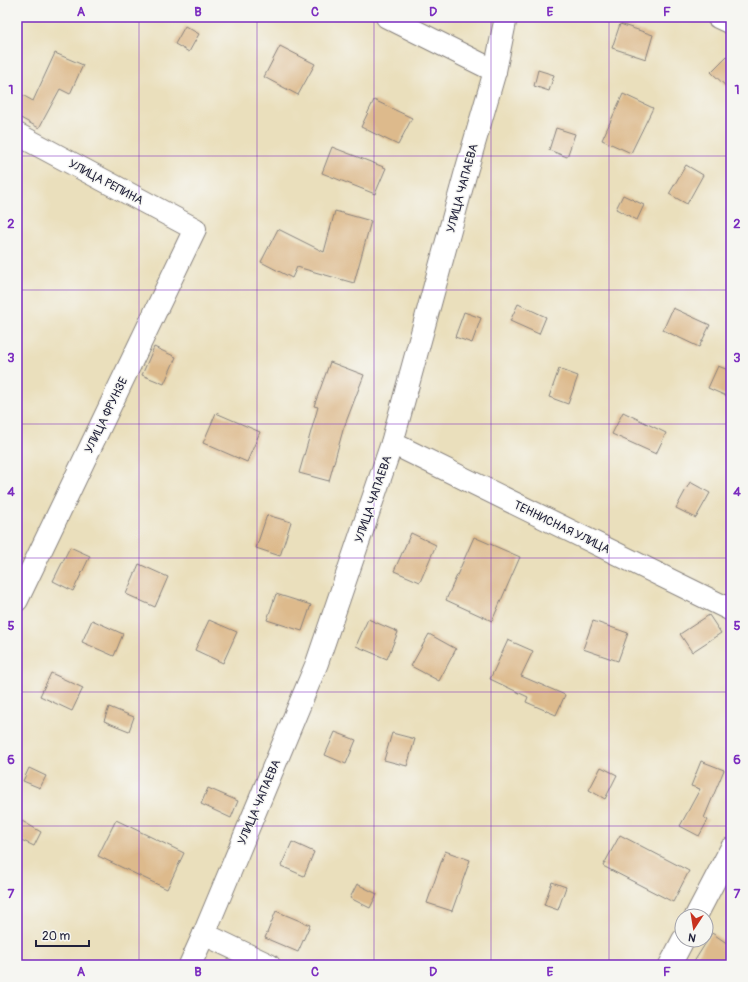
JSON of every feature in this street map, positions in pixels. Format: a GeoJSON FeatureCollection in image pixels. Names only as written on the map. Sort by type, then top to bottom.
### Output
{"type":"FeatureCollection","features":[{"type":"Feature","properties":{"kind":"street"},"geometry":{"type":"LineString","coordinates":[[387,17],[495,71]]}},
{"type":"Feature","properties":{"kind":"street","name":"УЛИЦА ЧАПАЕВА"},"geometry":{"type":"LineString","coordinates":[[190,965],[317,663],[392,442],[495,71],[506,17]]}},
{"type":"Feature","properties":{"kind":"street"},"geometry":{"type":"LineString","coordinates":[[718,17],[731,23]]}},
{"type":"Feature","properties":{"kind":"street","name":"УЛИЦА РЕПИНА"},"geometry":{"type":"LineString","coordinates":[[17,134],[195,230]]}},
{"type":"Feature","properties":{"kind":"street","name":"УЛИЦА ФРУНЗЕ"},"geometry":{"type":"LineString","coordinates":[[17,600],[195,230]]}},
{"type":"Feature","properties":{"kind":"street","name":"ТЕННИСНАЯ УЛИЦА"},"geometry":{"type":"LineString","coordinates":[[392,442],[731,610]]}},
{"type":"Feature","properties":{"kind":"street"},"geometry":{"type":"LineString","coordinates":[[700,908],[731,849]]}},
{"type":"Feature","properties":{"kind":"street"},"geometry":{"type":"LineString","coordinates":[[204,934],[269,965]]}},
{"type":"Feature","properties":{"kind":"street"},"geometry":{"type":"LineString","coordinates":[[670,965],[679,948]]}},
{"type":"Feature","properties":{"kind":"building"},"geometry":{"type":"Polygon","coordinates":[[[620,24],[653,35],[646,59],[612,48],[620,24]]]}},
{"type":"Feature","properties":{"kind":"building"},"geometry":{"type":"Polygon","coordinates":[[[185,26],[199,34],[189,52],[175,44],[185,26]]]}},
{"type":"Feature","properties":{"kind":"building"},"geometry":{"type":"Polygon","coordinates":[[[280,46],[315,64],[298,95],[264,77],[280,46]]]}},
{"type":"Feature","properties":{"kind":"building"},"geometry":{"type":"Polygon","coordinates":[[[731,52],[731,91],[711,72],[731,52]]]}},
{"type":"Feature","properties":{"kind":"building"},"geometry":{"type":"Polygon","coordinates":[[[55,53],[83,65],[70,94],[60,89],[39,128],[17,116],[17,92],[33,101],[55,53]]]}},
{"type":"Feature","properties":{"kind":"building"},"geometry":{"type":"Polygon","coordinates":[[[538,70],[554,75],[549,91],[534,86],[538,70]]]}},
{"type":"Feature","properties":{"kind":"building"},"geometry":{"type":"Polygon","coordinates":[[[623,94],[653,108],[631,153],[602,140],[623,94]]]}},
{"type":"Feature","properties":{"kind":"building"},"geometry":{"type":"Polygon","coordinates":[[[374,100],[412,118],[398,145],[361,127],[374,100]]]}},
{"type":"Feature","properties":{"kind":"building"},"geometry":{"type":"Polygon","coordinates":[[[556,128],[575,134],[567,157],[549,150],[556,128]]]}},
{"type":"Feature","properties":{"kind":"building"},"geometry":{"type":"Polygon","coordinates":[[[332,147],[386,168],[375,194],[322,173],[332,147]]]}},
{"type":"Feature","properties":{"kind":"building"},"geometry":{"type":"Polygon","coordinates":[[[686,165],[703,175],[687,204],[669,194],[686,165]]]}},
{"type":"Feature","properties":{"kind":"building"},"geometry":{"type":"Polygon","coordinates":[[[623,195],[644,205],[637,220],[616,209],[623,195]]]}},
{"type":"Feature","properties":{"kind":"building"},"geometry":{"type":"Polygon","coordinates":[[[335,211],[371,221],[354,283],[297,267],[292,278],[261,262],[278,229],[324,252],[335,211]]]}},
{"type":"Feature","properties":{"kind":"building"},"geometry":{"type":"Polygon","coordinates":[[[518,304],[546,317],[539,334],[510,321],[518,304]]]}},
{"type":"Feature","properties":{"kind":"building"},"geometry":{"type":"Polygon","coordinates":[[[673,308],[710,325],[699,347],[663,330],[673,308]]]}},
{"type":"Feature","properties":{"kind":"building"},"geometry":{"type":"Polygon","coordinates":[[[464,312],[481,318],[472,343],[455,337],[464,312]]]}},
{"type":"Feature","properties":{"kind":"building"},"geometry":{"type":"Polygon","coordinates":[[[154,347],[176,357],[164,384],[142,375],[154,347]]]}},
{"type":"Feature","properties":{"kind":"building"},"geometry":{"type":"Polygon","coordinates":[[[330,362],[364,375],[343,430],[329,481],[299,473],[318,407],[314,406],[330,362]]]}},
{"type":"Feature","properties":{"kind":"building"},"geometry":{"type":"Polygon","coordinates":[[[718,366],[731,371],[731,398],[708,388],[718,366]]]}},
{"type":"Feature","properties":{"kind":"building"},"geometry":{"type":"Polygon","coordinates":[[[559,369],[578,376],[568,404],[549,397],[559,369]]]}},
{"type":"Feature","properties":{"kind":"building"},"geometry":{"type":"Polygon","coordinates":[[[623,412],[666,433],[656,454],[612,434],[623,412]]]}},
{"type":"Feature","properties":{"kind":"building"},"geometry":{"type":"Polygon","coordinates":[[[216,413],[260,432],[247,462],[203,443],[216,413]]]}},
{"type":"Feature","properties":{"kind":"building"},"geometry":{"type":"Polygon","coordinates":[[[690,482],[710,493],[696,518],[676,508],[690,482]]]}},
{"type":"Feature","properties":{"kind":"building"},"geometry":{"type":"Polygon","coordinates":[[[267,515],[291,522],[280,556],[256,548],[267,515]]]}},
{"type":"Feature","properties":{"kind":"building"},"geometry":{"type":"Polygon","coordinates":[[[411,533],[436,545],[420,582],[394,571],[411,533]]]}},
{"type":"Feature","properties":{"kind":"building"},"geometry":{"type":"Polygon","coordinates":[[[474,537],[520,557],[492,621],[446,600],[474,537]]]}},
{"type":"Feature","properties":{"kind":"building"},"geometry":{"type":"Polygon","coordinates":[[[70,547],[90,556],[73,591],[53,581],[70,547]]]}},
{"type":"Feature","properties":{"kind":"building"},"geometry":{"type":"Polygon","coordinates":[[[139,564],[168,577],[155,607],[126,594],[139,564]]]}},
{"type":"Feature","properties":{"kind":"building"},"geometry":{"type":"Polygon","coordinates":[[[276,594],[311,605],[302,631],[267,620],[276,594]]]}},
{"type":"Feature","properties":{"kind":"building"},"geometry":{"type":"Polygon","coordinates":[[[709,615],[721,633],[692,652],[680,634],[709,615]]]}},
{"type":"Feature","properties":{"kind":"building"},"geometry":{"type":"Polygon","coordinates":[[[368,619],[398,632],[387,659],[356,646],[368,619]]]}},
{"type":"Feature","properties":{"kind":"building"},"geometry":{"type":"Polygon","coordinates":[[[92,620],[123,634],[114,656],[82,642],[92,620]]]}},
{"type":"Feature","properties":{"kind":"building"},"geometry":{"type":"Polygon","coordinates":[[[209,620],[237,632],[223,663],[195,650],[209,620]]]}},
{"type":"Feature","properties":{"kind":"building"},"geometry":{"type":"Polygon","coordinates":[[[593,621],[628,633],[618,661],[583,649],[593,621]]]}},
{"type":"Feature","properties":{"kind":"building"},"geometry":{"type":"Polygon","coordinates":[[[429,634],[456,649],[439,681],[411,666],[429,634]]]}},
{"type":"Feature","properties":{"kind":"building"},"geometry":{"type":"Polygon","coordinates":[[[508,640],[533,651],[521,676],[565,695],[556,715],[526,702],[528,697],[490,679],[508,640]]]}},
{"type":"Feature","properties":{"kind":"building"},"geometry":{"type":"Polygon","coordinates":[[[51,673],[83,688],[72,711],[40,696],[51,673]]]}},
{"type":"Feature","properties":{"kind":"building"},"geometry":{"type":"Polygon","coordinates":[[[109,707],[134,717],[129,731],[104,721],[109,707]]]}},
{"type":"Feature","properties":{"kind":"building"},"geometry":{"type":"Polygon","coordinates":[[[335,732],[356,740],[346,764],[325,755],[335,732]]]}},
{"type":"Feature","properties":{"kind":"building"},"geometry":{"type":"Polygon","coordinates":[[[392,733],[415,739],[407,766],[384,760],[392,733]]]}},
{"type":"Feature","properties":{"kind":"building"},"geometry":{"type":"Polygon","coordinates":[[[701,761],[724,770],[704,818],[708,820],[699,836],[680,826],[700,789],[691,786],[701,761]]]}},
{"type":"Feature","properties":{"kind":"building"},"geometry":{"type":"Polygon","coordinates":[[[601,767],[617,775],[605,799],[589,790],[601,767]]]}},
{"type":"Feature","properties":{"kind":"building"},"geometry":{"type":"Polygon","coordinates":[[[29,768],[46,776],[40,788],[23,781],[29,768]]]}},
{"type":"Feature","properties":{"kind":"building"},"geometry":{"type":"Polygon","coordinates":[[[208,788],[238,801],[231,818],[201,804],[208,788]]]}},
{"type":"Feature","properties":{"kind":"building"},"geometry":{"type":"Polygon","coordinates":[[[116,820],[184,853],[167,889],[98,856],[116,820]]]}},
{"type":"Feature","properties":{"kind":"building"},"geometry":{"type":"Polygon","coordinates":[[[22,821],[41,832],[34,846],[17,838],[17,831],[22,821]]]}},
{"type":"Feature","properties":{"kind":"building"},"geometry":{"type":"Polygon","coordinates":[[[620,835],[689,871],[673,902],[603,866],[620,835]]]}},
{"type":"Feature","properties":{"kind":"building"},"geometry":{"type":"Polygon","coordinates":[[[292,842],[314,852],[304,876],[281,866],[292,842]]]}},
{"type":"Feature","properties":{"kind":"building"},"geometry":{"type":"Polygon","coordinates":[[[445,851],[470,860],[452,911],[427,903],[445,851]]]}},
{"type":"Feature","properties":{"kind":"building"},"geometry":{"type":"Polygon","coordinates":[[[552,882],[566,887],[558,910],[544,905],[552,882]]]}},
{"type":"Feature","properties":{"kind":"building"},"geometry":{"type":"Polygon","coordinates":[[[357,884],[377,894],[370,908],[350,898],[357,884]]]}},
{"type":"Feature","properties":{"kind":"building"},"geometry":{"type":"Polygon","coordinates":[[[276,911],[310,925],[298,952],[265,938],[276,911]]]}},
{"type":"Feature","properties":{"kind":"building"},"geometry":{"type":"Polygon","coordinates":[[[714,934],[731,946],[731,965],[692,965],[703,948],[714,948],[714,934]]]}}]}
